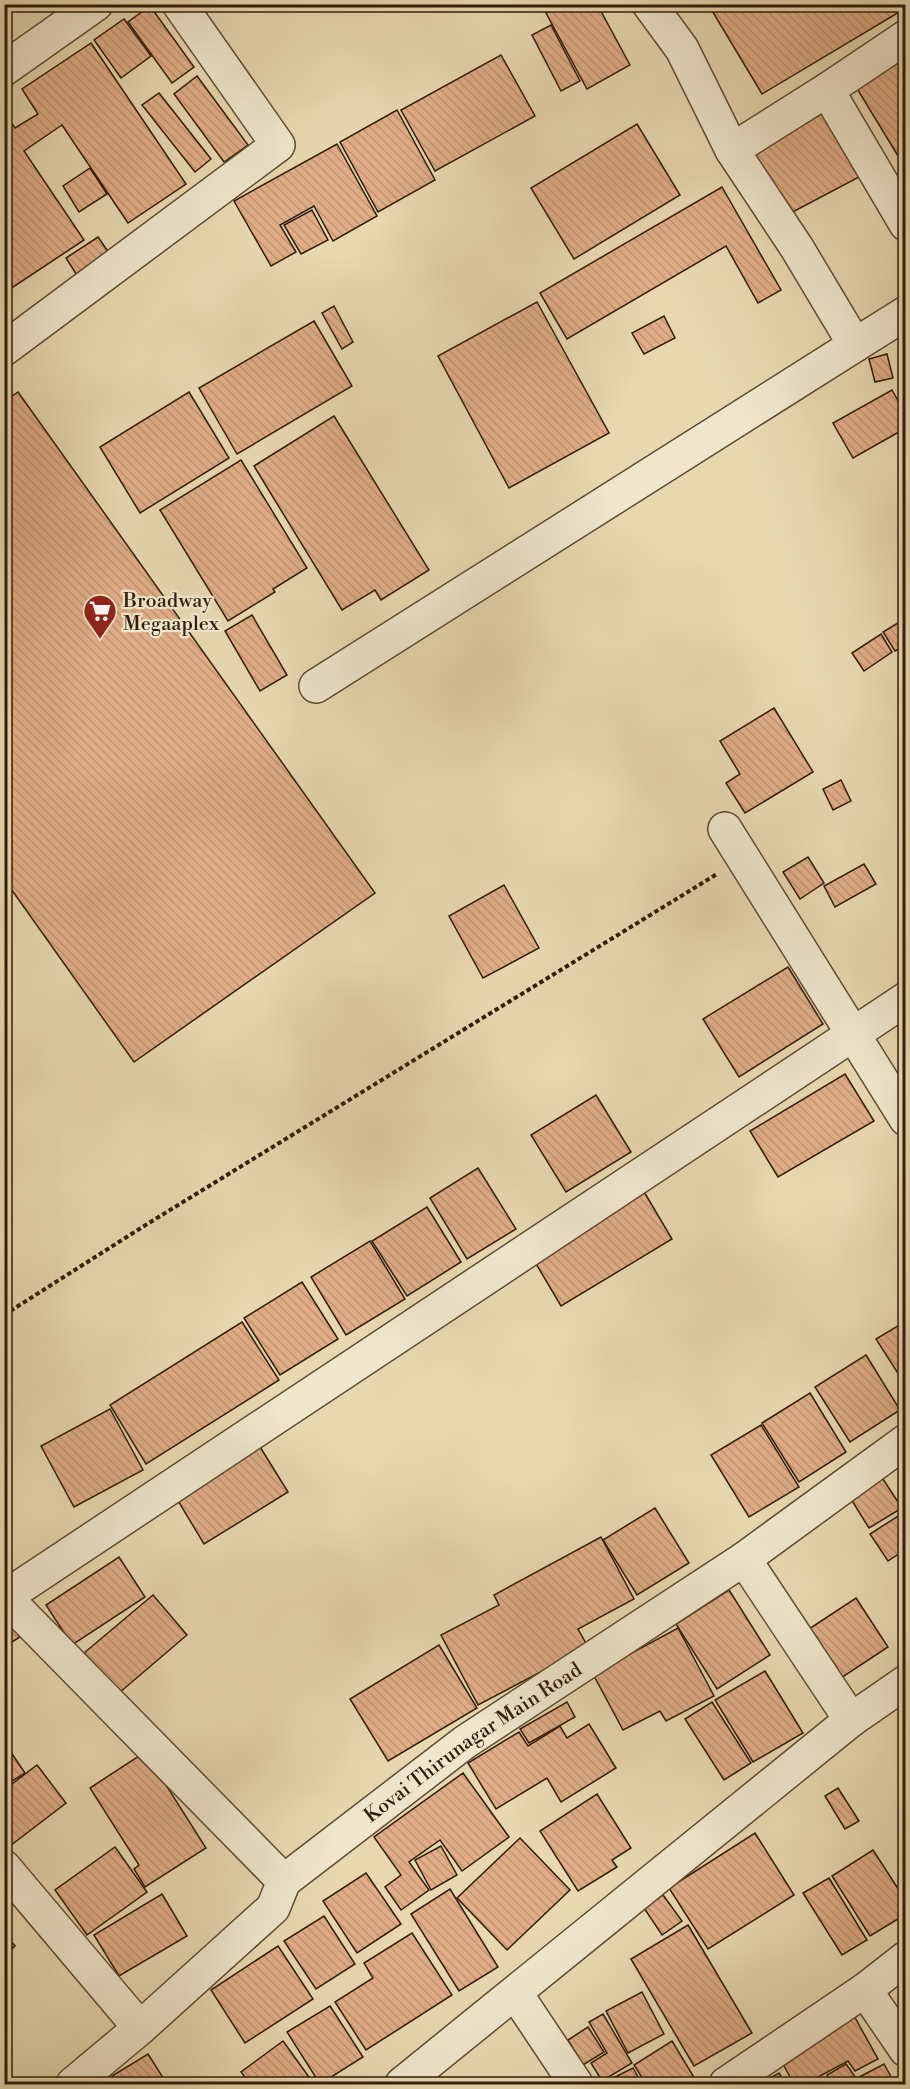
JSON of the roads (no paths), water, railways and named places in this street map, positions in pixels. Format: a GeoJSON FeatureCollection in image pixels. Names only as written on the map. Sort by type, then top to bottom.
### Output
{"type":"FeatureCollection","features":[{"type":"Feature","properties":{"kind":"street"},"geometry":{"type":"LineString","coordinates":[[4,69],[96,4]]}},
{"type":"Feature","properties":{"kind":"street"},"geometry":{"type":"LineString","coordinates":[[4,349],[278,145],[179,4]]}},
{"type":"Feature","properties":{"kind":"street"},"geometry":{"type":"LineString","coordinates":[[649,4],[682,49],[732,150],[797,248],[855,345]]}},
{"type":"Feature","properties":{"kind":"street"},"geometry":{"type":"LineString","coordinates":[[732,150],[906,37]]}},
{"type":"Feature","properties":{"kind":"street"},"geometry":{"type":"LineString","coordinates":[[827,90],[906,224]]}},
{"type":"Feature","properties":{"kind":"street"},"geometry":{"type":"LineString","coordinates":[[316,686],[906,313]]}},
{"type":"Feature","properties":{"kind":"street"},"geometry":{"type":"LineString","coordinates":[[725,829],[906,1119]]}},
{"type":"Feature","properties":{"kind":"street"},"geometry":{"type":"LineString","coordinates":[[285,1881],[5,1596],[906,999]]}},
{"type":"Feature","properties":{"kind":"street","name":"Kovai Thirunagar Main Road"},"geometry":{"type":"LineString","coordinates":[[74,2085],[273,1908],[285,1881],[465,1742],[744,1559],[906,1441]]}},
{"type":"Feature","properties":{"kind":"street"},"geometry":{"type":"LineString","coordinates":[[744,1559],[851,1720]]}},
{"type":"Feature","properties":{"kind":"street"},"geometry":{"type":"LineString","coordinates":[[402,2085],[851,1720],[906,1682]]}},
{"type":"Feature","properties":{"kind":"street"},"geometry":{"type":"LineString","coordinates":[[4,1866],[140,2028]]}},
{"type":"Feature","properties":{"kind":"street"},"geometry":{"type":"LineString","coordinates":[[726,2085],[866,1990],[906,1958]]}},
{"type":"Feature","properties":{"kind":"street"},"geometry":{"type":"LineString","coordinates":[[866,1990],[906,2050]]}},
{"type":"Feature","properties":{"kind":"street"},"geometry":{"type":"LineString","coordinates":[[516,1994],[576,2085]]}},
{"type":"Feature","properties":{"kind":"place","name":"Broadway Megaaplex"},"geometry":{"type":"Point","coordinates":[100,640]}}]}
